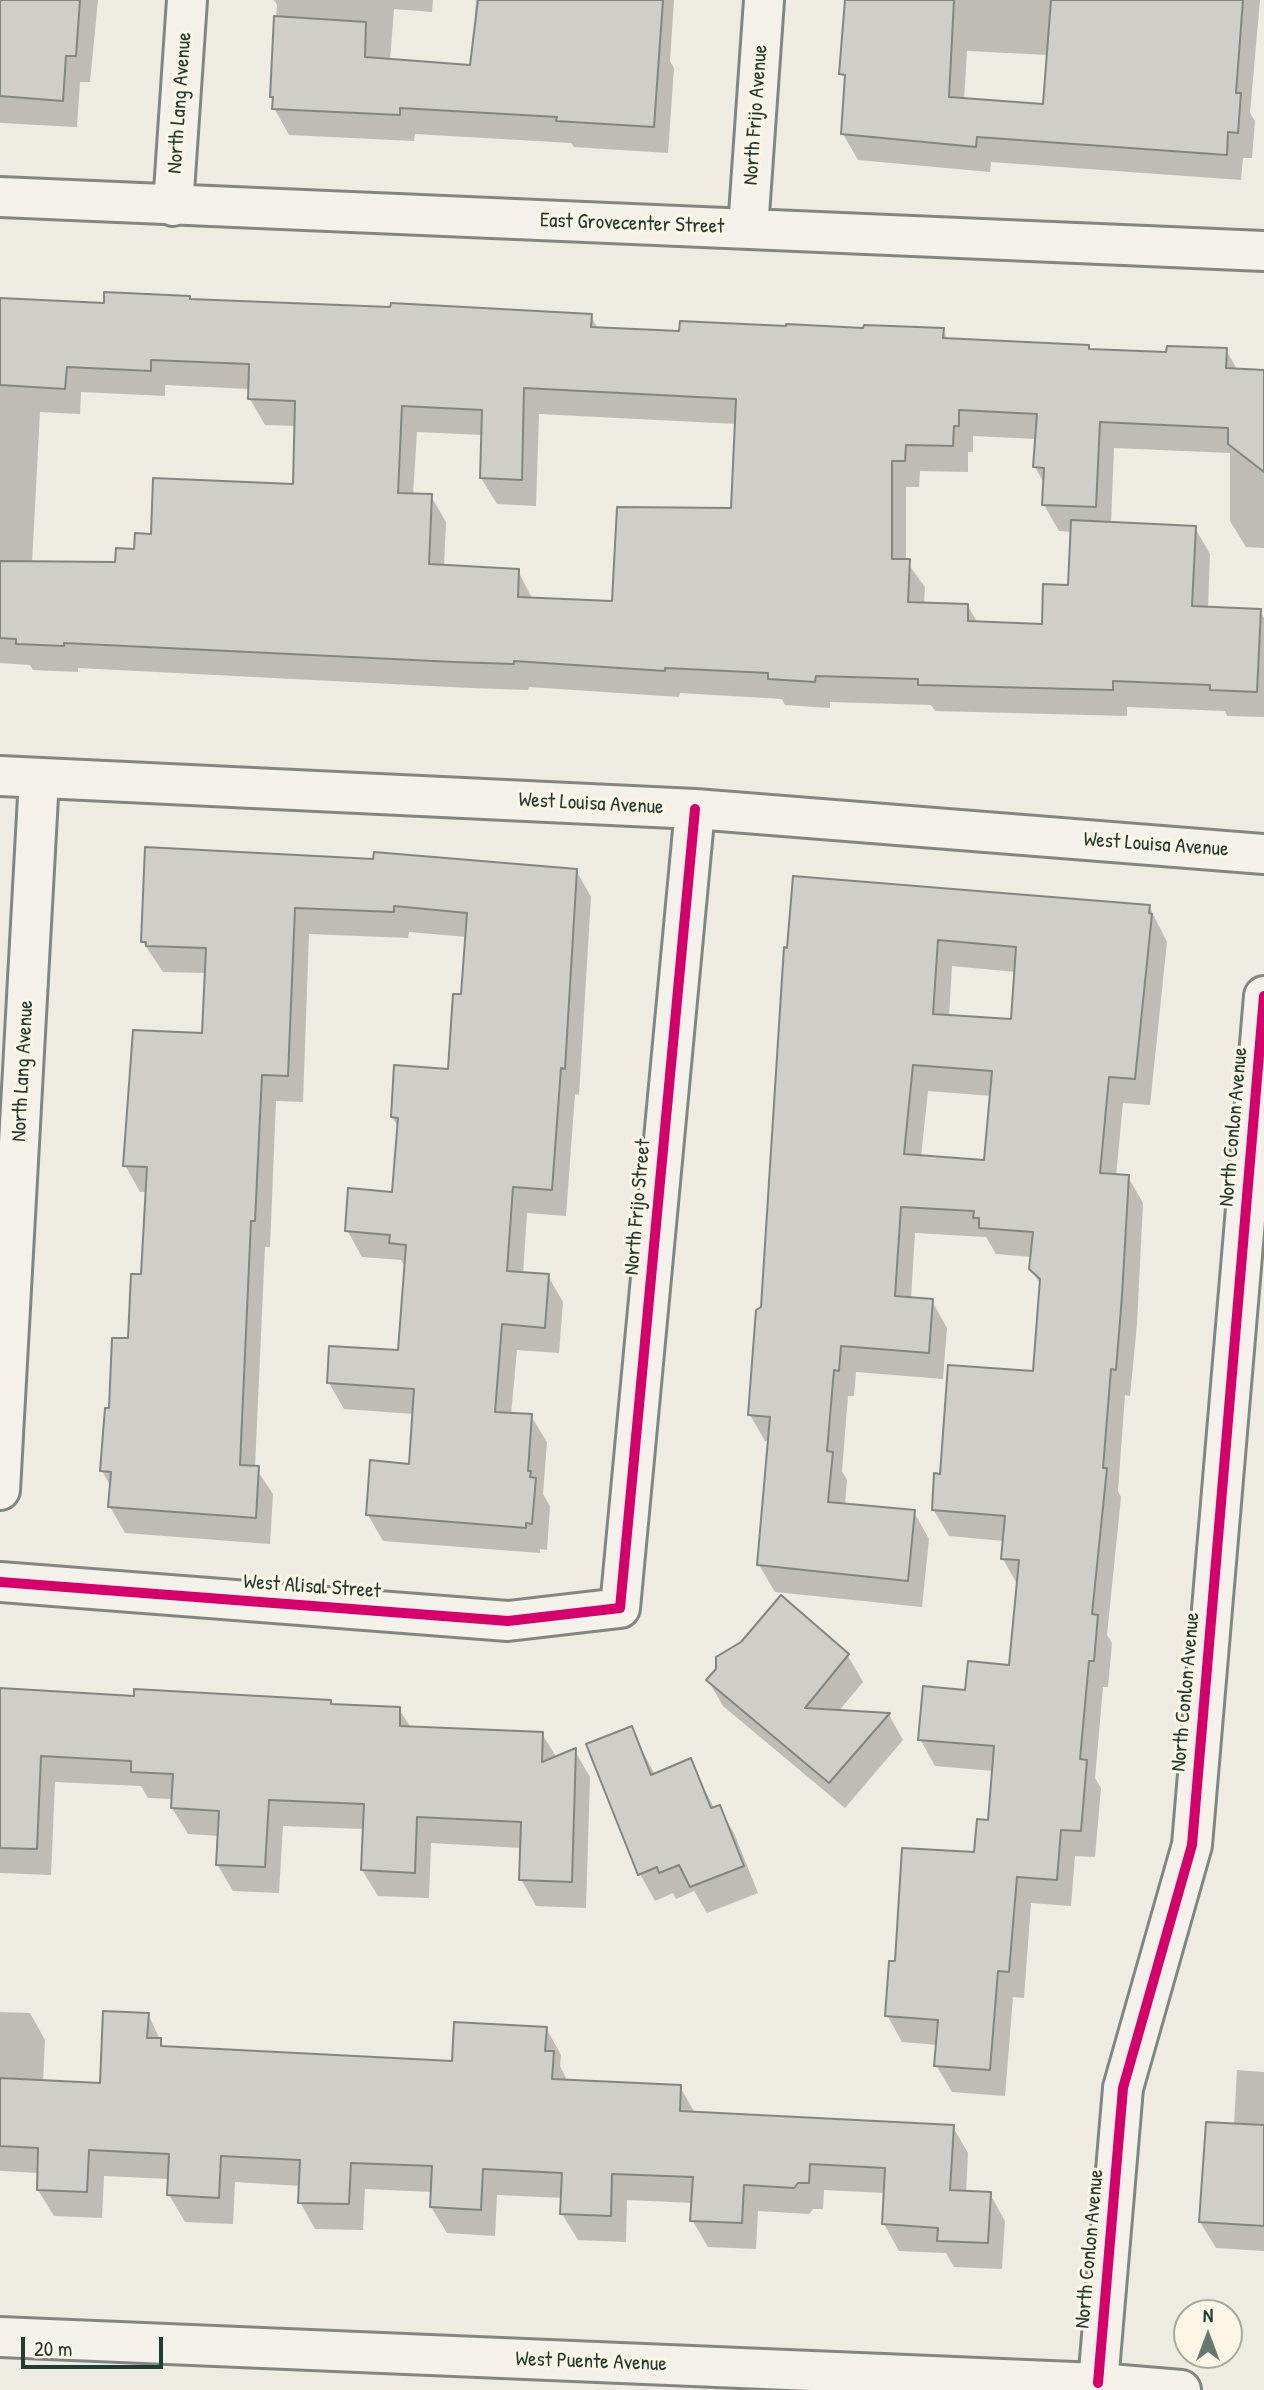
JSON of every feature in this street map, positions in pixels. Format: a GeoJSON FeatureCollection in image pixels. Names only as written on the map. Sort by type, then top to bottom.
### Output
{"type":"FeatureCollection","features":[{"type":"Feature","properties":{"kind":"street","name":"North Lang Avenue"},"geometry":{"type":"LineString","coordinates":[[173,206],[187,0]]}},
{"type":"Feature","properties":{"kind":"street","name":"North Frijo Avenue"},"geometry":{"type":"LineString","coordinates":[[748,229],[764,0]]}},
{"type":"Feature","properties":{"kind":"street","name":"East Grovecenter Street"},"geometry":{"type":"LineString","coordinates":[[0,197],[1264,251]]}},
{"type":"Feature","properties":{"kind":"street","name":"West Louisa Avenue"},"geometry":{"type":"LineString","coordinates":[[0,776],[695,809],[1264,854]]}},
{"type":"Feature","properties":{"kind":"street","name":"North Lang Avenue"},"geometry":{"type":"LineString","coordinates":[[0,1490],[39,778]]}},
{"type":"Feature","properties":{"kind":"street","name":"North Frijo Street"},"geometry":{"type":"LineString","coordinates":[[620,1608],[695,809]]}},
{"type":"Feature","properties":{"kind":"street","name":"North Conlon Avenue"},"geometry":{"type":"LineString","coordinates":[[1098,2383],[1123,2088],[1192,1845],[1264,996]]}},
{"type":"Feature","properties":{"kind":"street","name":"West Alisal Street"},"geometry":{"type":"LineString","coordinates":[[0,1582],[508,1621],[620,1608]]}},
{"type":"Feature","properties":{"kind":"street","name":"West Puente Avenue"},"geometry":{"type":"LineString","coordinates":[[0,2337],[1098,2383],[1181,2390]]}},
{"type":"Feature","properties":{"kind":"building"},"geometry":{"type":"Polygon","coordinates":[[[0,0],[80,0],[76,56],[66,56],[63,101],[0,96],[0,0]]]}},
{"type":"Feature","properties":{"kind":"building"},"geometry":{"type":"Polygon","coordinates":[[[478,0],[663,0],[654,127],[556,121],[557,117],[400,108],[400,115],[272,109],[273,97],[270,97],[274,16],[366,22],[365,57],[470,65],[478,0]]]}},
{"type":"Feature","properties":{"kind":"building"},"geometry":{"type":"Polygon","coordinates":[[[845,0],[954,0],[949,97],[1043,104],[1051,0],[1243,0],[1236,93],[1241,93],[1238,133],[1228,132],[1227,155],[977,137],[976,147],[841,134],[845,75],[839,74],[845,0]]]}},
{"type":"Feature","properties":{"kind":"building"},"geometry":{"type":"Polygon","coordinates":[[[104,292],[190,296],[190,299],[390,307],[391,303],[592,314],[591,327],[679,331],[680,321],[863,328],[864,325],[944,328],[943,338],[1089,345],[1089,349],[1166,352],[1167,346],[1227,348],[1226,368],[1264,370],[1264,472],[1228,444],[1228,428],[1100,422],[1096,507],[1042,505],[1044,468],[1033,467],[1037,414],[959,410],[959,426],[954,426],[953,446],[906,445],[905,461],[892,461],[892,559],[910,559],[908,602],[968,604],[968,621],[1042,624],[1043,584],[1068,585],[1071,520],[1196,526],[1192,606],[1261,609],[1257,692],[1210,690],[1210,685],[1113,681],[1113,690],[918,685],[918,679],[816,676],[815,682],[768,679],[768,673],[665,668],[665,671],[514,661],[514,664],[454,662],[64,643],[64,646],[16,644],[16,639],[0,638],[0,561],[115,562],[116,548],[134,549],[135,533],[151,534],[153,478],[293,484],[295,401],[248,399],[249,364],[151,360],[151,371],[67,367],[65,389],[0,385],[0,298],[104,303],[104,292]],[[524,388],[522,480],[480,478],[482,410],[402,406],[398,493],[432,494],[429,564],[519,569],[518,597],[612,601],[617,507],[731,508],[736,399],[524,388]]]}},
{"type":"Feature","properties":{"kind":"building"},"geometry":{"type":"Polygon","coordinates":[[[145,847],[373,859],[374,852],[577,869],[565,1069],[561,1068],[552,1190],[513,1187],[507,1271],[549,1274],[545,1328],[502,1324],[495,1412],[532,1414],[528,1471],[531,1471],[530,1477],[536,1478],[532,1524],[526,1523],[526,1528],[366,1515],[370,1460],[409,1464],[414,1389],[327,1383],[329,1346],[398,1350],[406,1245],[389,1243],[390,1235],[345,1231],[348,1188],[392,1192],[398,1118],[391,1117],[394,1065],[448,1069],[453,994],[461,994],[467,913],[394,906],[394,912],[295,908],[288,1076],[262,1075],[255,1221],[251,1221],[240,1465],[259,1466],[256,1518],[108,1507],[111,1472],[100,1471],[105,1408],[109,1408],[112,1338],[128,1338],[131,1274],[141,1274],[147,1167],[123,1166],[133,1030],[202,1033],[206,948],[146,946],[146,942],[141,942],[145,847]]]}},
{"type":"Feature","properties":{"kind":"building"},"geometry":{"type":"Polygon","coordinates":[[[793,876],[1150,905],[1149,913],[1152,914],[1135,1079],[1109,1077],[1100,1173],[1129,1175],[1116,1370],[1111,1369],[1103,1468],[1107,1468],[1092,1614],[1098,1615],[1094,1661],[1089,1661],[1080,1759],[1087,1760],[1081,1831],[1061,1830],[1057,1880],[1017,1877],[1009,1972],[998,1971],[990,2070],[934,2066],[938,2020],[885,2016],[889,1961],[895,1961],[902,1848],[974,1852],[977,1819],[988,1820],[994,1746],[918,1740],[923,1686],[965,1690],[968,1661],[1009,1665],[1019,1560],[1001,1559],[1005,1516],[932,1510],[934,1473],[940,1474],[948,1365],[1033,1371],[1040,1279],[1029,1269],[1033,1232],[979,1228],[979,1218],[973,1218],[974,1211],[901,1207],[895,1296],[933,1299],[929,1353],[841,1346],[839,1371],[834,1370],[827,1451],[833,1452],[828,1502],[915,1510],[908,1581],[757,1565],[770,1417],[748,1415],[756,1310],[761,1307],[784,947],[787,948],[793,876]],[[938,940],[933,1014],[1011,1019],[1016,947],[938,940]],[[913,1065],[904,1154],[984,1160],[992,1071],[913,1065]]]}},
{"type":"Feature","properties":{"kind":"building"},"geometry":{"type":"Polygon","coordinates":[[[781,1595],[849,1654],[805,1708],[890,1713],[829,1783],[706,1680],[716,1669],[716,1657],[741,1642],[781,1595]]]}},
{"type":"Feature","properties":{"kind":"building"},"geometry":{"type":"Polygon","coordinates":[[[0,1688],[134,1696],[134,1689],[331,1700],[331,1704],[400,1707],[400,1726],[543,1732],[542,1762],[576,1748],[572,1882],[519,1880],[521,1822],[417,1817],[415,1873],[361,1870],[364,1804],[269,1800],[265,1867],[216,1865],[219,1811],[171,1808],[173,1774],[131,1772],[131,1761],[41,1756],[37,1849],[0,1848],[0,1688]]]}},
{"type":"Feature","properties":{"kind":"building"},"geometry":{"type":"Polygon","coordinates":[[[632,1726],[651,1775],[691,1758],[711,1808],[720,1805],[744,1866],[690,1887],[679,1865],[659,1873],[657,1867],[638,1875],[586,1744],[632,1726]]]}},
{"type":"Feature","properties":{"kind":"building"},"geometry":{"type":"Polygon","coordinates":[[[103,2011],[149,2013],[147,2038],[161,2038],[161,2046],[452,2061],[454,2022],[547,2027],[545,2051],[554,2051],[552,2079],[681,2085],[680,2111],[954,2125],[950,2190],[991,2192],[988,2243],[937,2241],[938,2228],[882,2224],[885,2168],[810,2164],[809,2183],[798,2183],[794,2188],[744,2185],[742,2223],[690,2221],[693,2177],[612,2174],[611,2216],[560,2214],[562,2173],[483,2169],[481,2210],[430,2207],[432,2166],[351,2163],[349,2204],[298,2203],[300,2160],[221,2156],[219,2198],[167,2195],[169,2154],[89,2150],[87,2192],[37,2190],[38,2148],[0,2146],[0,2078],[100,2083],[103,2011]]]}},
{"type":"Feature","properties":{"kind":"building"},"geometry":{"type":"Polygon","coordinates":[[[1206,2122],[1264,2125],[1264,2226],[1199,2222],[1206,2122]]]}},
{"type":"Feature","properties":{"kind":"cycle path"},"geometry":{"type":"LineString","coordinates":[[0,1582],[508,1621],[620,1608],[695,809]]}},
{"type":"Feature","properties":{"kind":"cycle path"},"geometry":{"type":"LineString","coordinates":[[1098,2383],[1123,2088],[1192,1845],[1264,996]]}}]}
